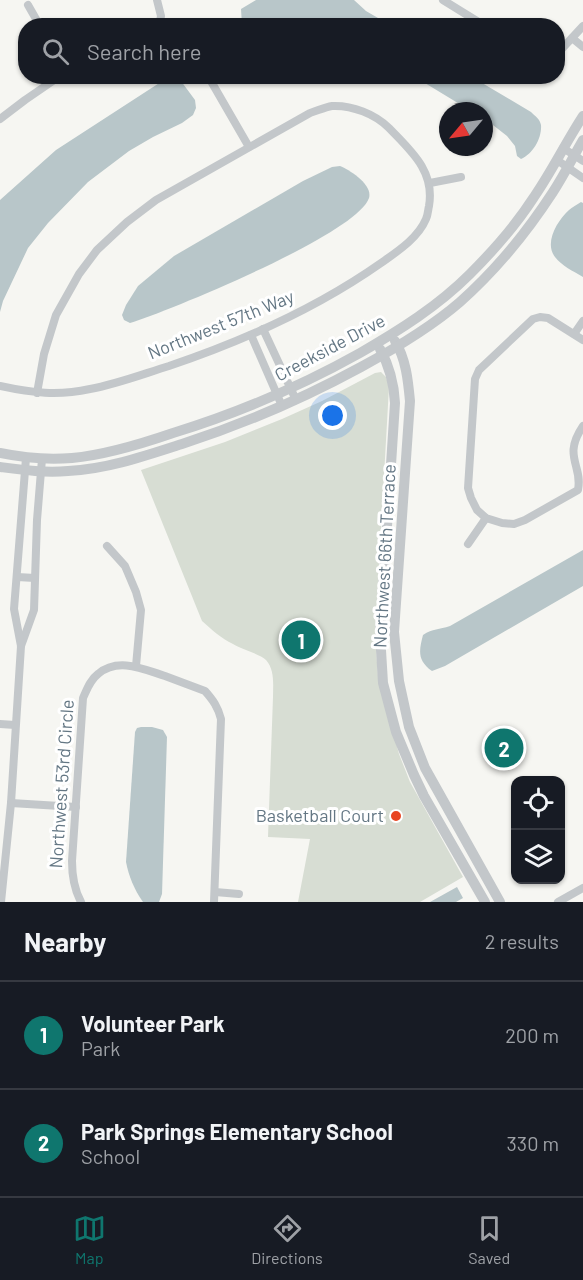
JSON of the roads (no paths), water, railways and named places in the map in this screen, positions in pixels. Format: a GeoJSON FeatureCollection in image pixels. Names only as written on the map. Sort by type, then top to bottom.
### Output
{"type":"FeatureCollection","features":[{"type":"Feature","properties":{"kind":"street"},"geometry":{"type":"LineString","coordinates":[[157,0],[161,18]]}},
{"type":"Feature","properties":{"kind":"street"},"geometry":{"type":"LineString","coordinates":[[443,0],[472,18]]}},
{"type":"Feature","properties":{"kind":"street"},"geometry":{"type":"LineString","coordinates":[[28,5],[35,18]]}},
{"type":"Feature","properties":{"kind":"street"},"geometry":{"type":"LineString","coordinates":[[565,46],[583,26]]}},
{"type":"Feature","properties":{"kind":"street"},"geometry":{"type":"LineString","coordinates":[[572,38],[583,47]]}},
{"type":"Feature","properties":{"kind":"street"},"geometry":{"type":"LineString","coordinates":[[0,119],[48,84]]}},
{"type":"Feature","properties":{"kind":"street"},"geometry":{"type":"LineString","coordinates":[[213,84],[249,147]]}},
{"type":"Feature","properties":{"kind":"street"},"geometry":{"type":"LineString","coordinates":[[37,393],[44,354],[56,315],[79,274],[97,250],[126,222],[156,200],[310,113],[330,106],[353,108],[372,115],[386,125],[415,155],[430,183],[461,177]]}},
{"type":"Feature","properties":{"kind":"street","name":"Creekside Drive"},"geometry":{"type":"LineString","coordinates":[[0,453],[42,459],[80,457],[131,446],[193,427],[277,394],[338,365],[392,335],[450,293],[492,251],[529,205],[583,116]]}},
{"type":"Feature","properties":{"kind":"street","name":"Creekside Drive"},"geometry":{"type":"LineString","coordinates":[[0,466],[26,471],[69,471],[133,459],[209,435],[282,406],[330,384],[383,355],[438,320],[458,304],[496,266],[529,227],[567,168],[579,158],[583,140]]}},
{"type":"Feature","properties":{"kind":"street"},"geometry":{"type":"LineString","coordinates":[[563,148],[579,158]]}},
{"type":"Feature","properties":{"kind":"street"},"geometry":{"type":"LineString","coordinates":[[557,160],[583,178]]}},
{"type":"Feature","properties":{"kind":"street","name":"Northwest 57th Way"},"geometry":{"type":"LineString","coordinates":[[0,386],[37,393],[91,389],[194,357],[263,329],[317,303],[357,280],[393,255],[416,235],[427,218],[430,183]]}},
{"type":"Feature","properties":{"kind":"street"},"geometry":{"type":"LineString","coordinates":[[583,340],[548,318],[540,316],[479,370],[475,379],[468,488],[477,510],[486,518],[514,524],[578,490],[581,473],[573,449],[577,435],[583,426]]}},
{"type":"Feature","properties":{"kind":"street"},"geometry":{"type":"LineString","coordinates":[[574,334],[583,321]]}},
{"type":"Feature","properties":{"kind":"street"},"geometry":{"type":"LineString","coordinates":[[263,329],[296,400]]}},
{"type":"Feature","properties":{"kind":"street"},"geometry":{"type":"LineString","coordinates":[[250,335],[282,406]]}},
{"type":"Feature","properties":{"kind":"street","name":"Northwest 66th Terrace"},"geometry":{"type":"LineString","coordinates":[[392,335],[404,360],[410,401],[394,632],[399,681],[409,727],[425,768],[500,902]]}},
{"type":"Feature","properties":{"kind":"street","name":"Northwest 66th Terrace"},"geometry":{"type":"LineString","coordinates":[[376,344],[389,369],[394,385],[395,403],[380,634],[383,684],[396,732],[414,775],[485,902]]}},
{"type":"Feature","properties":{"kind":"street"},"geometry":{"type":"LineString","coordinates":[[1,902],[11,803],[21,646],[14,609],[26,458]]}},
{"type":"Feature","properties":{"kind":"street"},"geometry":{"type":"LineString","coordinates":[[21,646],[34,610],[42,459]]}},
{"type":"Feature","properties":{"kind":"street"},"geometry":{"type":"LineString","coordinates":[[468,544],[486,518]]}},
{"type":"Feature","properties":{"kind":"street"},"geometry":{"type":"LineString","coordinates":[[107,546],[124,566],[136,592],[141,610],[136,666]]}},
{"type":"Feature","properties":{"kind":"street"},"geometry":{"type":"LineString","coordinates":[[17,577],[35,578]]}},
{"type":"Feature","properties":{"kind":"street","name":"Northwest 53rd Circle"},"geometry":{"type":"LineString","coordinates":[[81,902],[72,878],[72,861],[83,698],[89,684],[97,674],[108,668],[122,665],[136,666],[205,691],[218,709],[221,719],[214,902]]}},
{"type":"Feature","properties":{"kind":"street"},"geometry":{"type":"LineString","coordinates":[[0,724],[15,725]]}},
{"type":"Feature","properties":{"kind":"street"},"geometry":{"type":"LineString","coordinates":[[11,803],[76,807]]}},
{"type":"Feature","properties":{"kind":"street"},"geometry":{"type":"LineString","coordinates":[[447,837],[460,830]]}},
{"type":"Feature","properties":{"kind":"street"},"geometry":{"type":"LineString","coordinates":[[558,902],[583,888]]}},
{"type":"Feature","properties":{"kind":"street"},"geometry":{"type":"LineString","coordinates":[[215,892],[239,894]]}},
{"type":"Feature","properties":{"kind":"place","name":"Volunteer Park"},"geometry":{"type":"Point","coordinates":[301,640]}},
{"type":"Feature","properties":{"kind":"place","name":"Park Springs Elementary School"},"geometry":{"type":"Point","coordinates":[504,748]}},
{"type":"Feature","properties":{"kind":"place","name":"Basketball Court"},"geometry":{"type":"Point","coordinates":[396,816]}}]}
